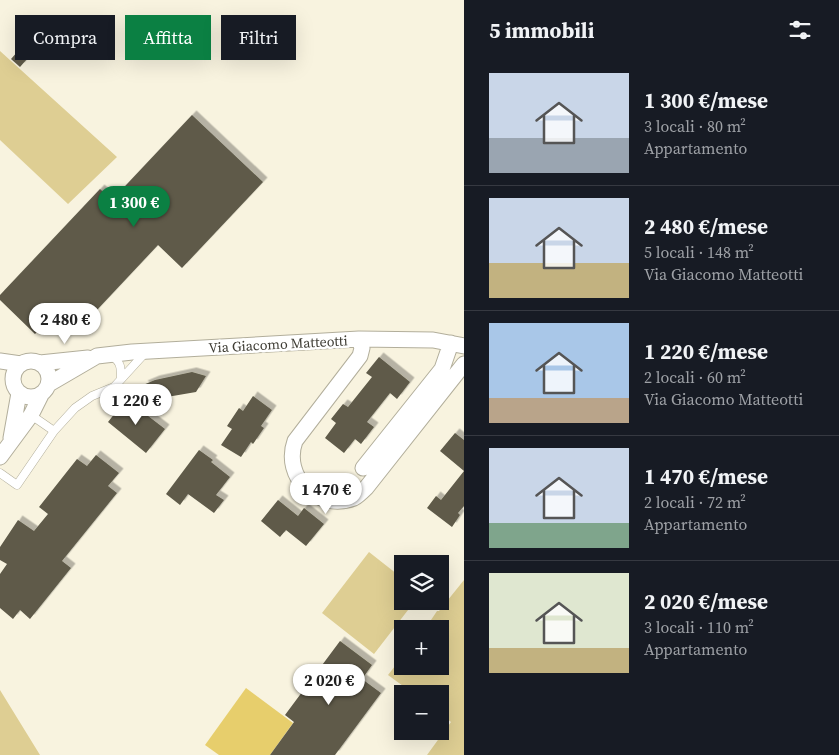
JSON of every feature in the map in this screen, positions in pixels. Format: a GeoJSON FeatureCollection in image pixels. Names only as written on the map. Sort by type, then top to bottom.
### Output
{"type":"FeatureCollection","features":[{"type":"Feature","properties":{"kind":"street","name":"Via Giacomo Matteotti"},"geometry":{"type":"LineString","coordinates":[[40,363],[147,351],[359,339],[433,340],[457,344]]}},
{"type":"Feature","properties":{"kind":"street"},"geometry":{"type":"LineString","coordinates":[[359,339],[362,348],[360,356],[295,442],[291,451],[296,472],[304,486],[314,494],[336,502],[356,497],[366,488],[464,364]]}},
{"type":"Feature","properties":{"kind":"street"},"geometry":{"type":"LineString","coordinates":[[363,468],[442,368],[457,344]]}},
{"type":"Feature","properties":{"kind":"street","name":"Via Giacomo Matteotti"},"geometry":{"type":"LineString","coordinates":[[45,390],[100,356]]}},
{"type":"Feature","properties":{"kind":"street"},"geometry":{"type":"LineString","coordinates":[[0,361],[21,364]]}},
{"type":"Feature","properties":{"kind":"street"},"geometry":{"type":"LineString","coordinates":[[0,457],[31,415],[45,390],[48,372],[40,363],[27,361],[21,364],[14,373],[16,389],[10,442]]}},
{"type":"Feature","properties":{"kind":"street"},"geometry":{"type":"LineString","coordinates":[[0,373],[16,389],[29,398],[45,390]]}},
{"type":"Feature","properties":{"kind":"lane"},"geometry":{"type":"LineString","coordinates":[[0,473],[17,485],[54,431],[75,408],[92,396],[114,387],[147,351]]}},
{"type":"Feature","properties":{"kind":"lane"},"geometry":{"type":"LineString","coordinates":[[100,356],[115,358],[120,365],[122,378]]}},
{"type":"Feature","properties":{"kind":"lane"},"geometry":{"type":"LineString","coordinates":[[31,415],[54,431]]}},
{"type":"Feature","properties":{"kind":"shaded area"},"geometry":{"type":"Polygon","coordinates":[[[0,51],[117,157],[68,204],[0,140],[0,51]]]}},
{"type":"Feature","properties":{"kind":"shaded area"},"geometry":{"type":"Polygon","coordinates":[[[369,552],[394,572],[394,610],[408,610],[400,620],[394,620],[394,628],[374,654],[322,613],[369,552]]]}},
{"type":"Feature","properties":{"kind":"shaded area"},"geometry":{"type":"Polygon","coordinates":[[[464,580],[464,755],[427,755],[438,740],[449,740],[449,725],[451,722],[449,721],[449,685],[402,685],[388,675],[394,667],[394,675],[449,675],[449,620],[431,620],[437,611],[449,610],[449,599],[464,580]]]}},
{"type":"Feature","properties":{"kind":"shaded area"},"geometry":{"type":"Polygon","coordinates":[[[246,688],[293,723],[270,755],[219,755],[205,745],[246,688]]]}},
{"type":"Feature","properties":{"kind":"shaded area"},"geometry":{"type":"Polygon","coordinates":[[[0,690],[40,755],[0,755],[0,690]]]}},
{"type":"Feature","properties":{"kind":"building"},"geometry":{"type":"Polygon","coordinates":[[[15,54],[15,60],[26,60],[20,67],[11,59],[15,54]]]}},
{"type":"Feature","properties":{"kind":"building"},"geometry":{"type":"Polygon","coordinates":[[[192,115],[263,182],[182,268],[158,245],[80,328],[59,309],[35,334],[0,300],[0,295],[100,189],[112,200],[192,115]]]}},
{"type":"Feature","properties":{"kind":"building"},"geometry":{"type":"Polygon","coordinates":[[[379,357],[410,382],[397,399],[390,393],[367,422],[374,427],[361,444],[355,439],[344,453],[325,438],[336,423],[331,419],[343,404],[348,407],[372,377],[366,373],[379,357]]]}},
{"type":"Feature","properties":{"kind":"building"},"geometry":{"type":"Polygon","coordinates":[[[192,372],[206,376],[196,392],[161,398],[143,385],[155,380],[192,372]]]}},
{"type":"Feature","properties":{"kind":"building"},"geometry":{"type":"Polygon","coordinates":[[[253,396],[272,410],[261,426],[264,428],[241,457],[221,445],[232,429],[227,426],[239,408],[243,411],[253,396]]]}},
{"type":"Feature","properties":{"kind":"building"},"geometry":{"type":"Polygon","coordinates":[[[126,399],[165,429],[146,453],[108,422],[126,399]]]}},
{"type":"Feature","properties":{"kind":"building"},"geometry":{"type":"Polygon","coordinates":[[[455,433],[464,440],[464,471],[440,451],[455,433]]]}},
{"type":"Feature","properties":{"kind":"building"},"geometry":{"type":"Polygon","coordinates":[[[199,450],[213,460],[211,462],[230,477],[216,495],[224,500],[214,513],[188,494],[180,505],[166,494],[199,450]]]}},
{"type":"Feature","properties":{"kind":"building"},"geometry":{"type":"Polygon","coordinates":[[[96,455],[119,473],[108,486],[117,493],[62,561],[71,568],[30,619],[20,610],[13,619],[0,608],[0,574],[7,564],[0,560],[0,547],[18,520],[34,531],[48,514],[39,507],[77,459],[87,466],[96,455]]]}},
{"type":"Feature","properties":{"kind":"building"},"geometry":{"type":"Polygon","coordinates":[[[464,471],[464,506],[458,513],[460,515],[452,527],[427,508],[436,496],[441,500],[464,471]]]}},
{"type":"Feature","properties":{"kind":"building"},"geometry":{"type":"Polygon","coordinates":[[[278,500],[298,516],[304,508],[324,524],[306,546],[286,530],[280,537],[261,521],[278,500]]]}},
{"type":"Feature","properties":{"kind":"building"},"geometry":{"type":"Polygon","coordinates":[[[340,641],[372,665],[362,679],[381,693],[335,755],[270,755],[294,722],[285,715],[340,641]]]}}]}
